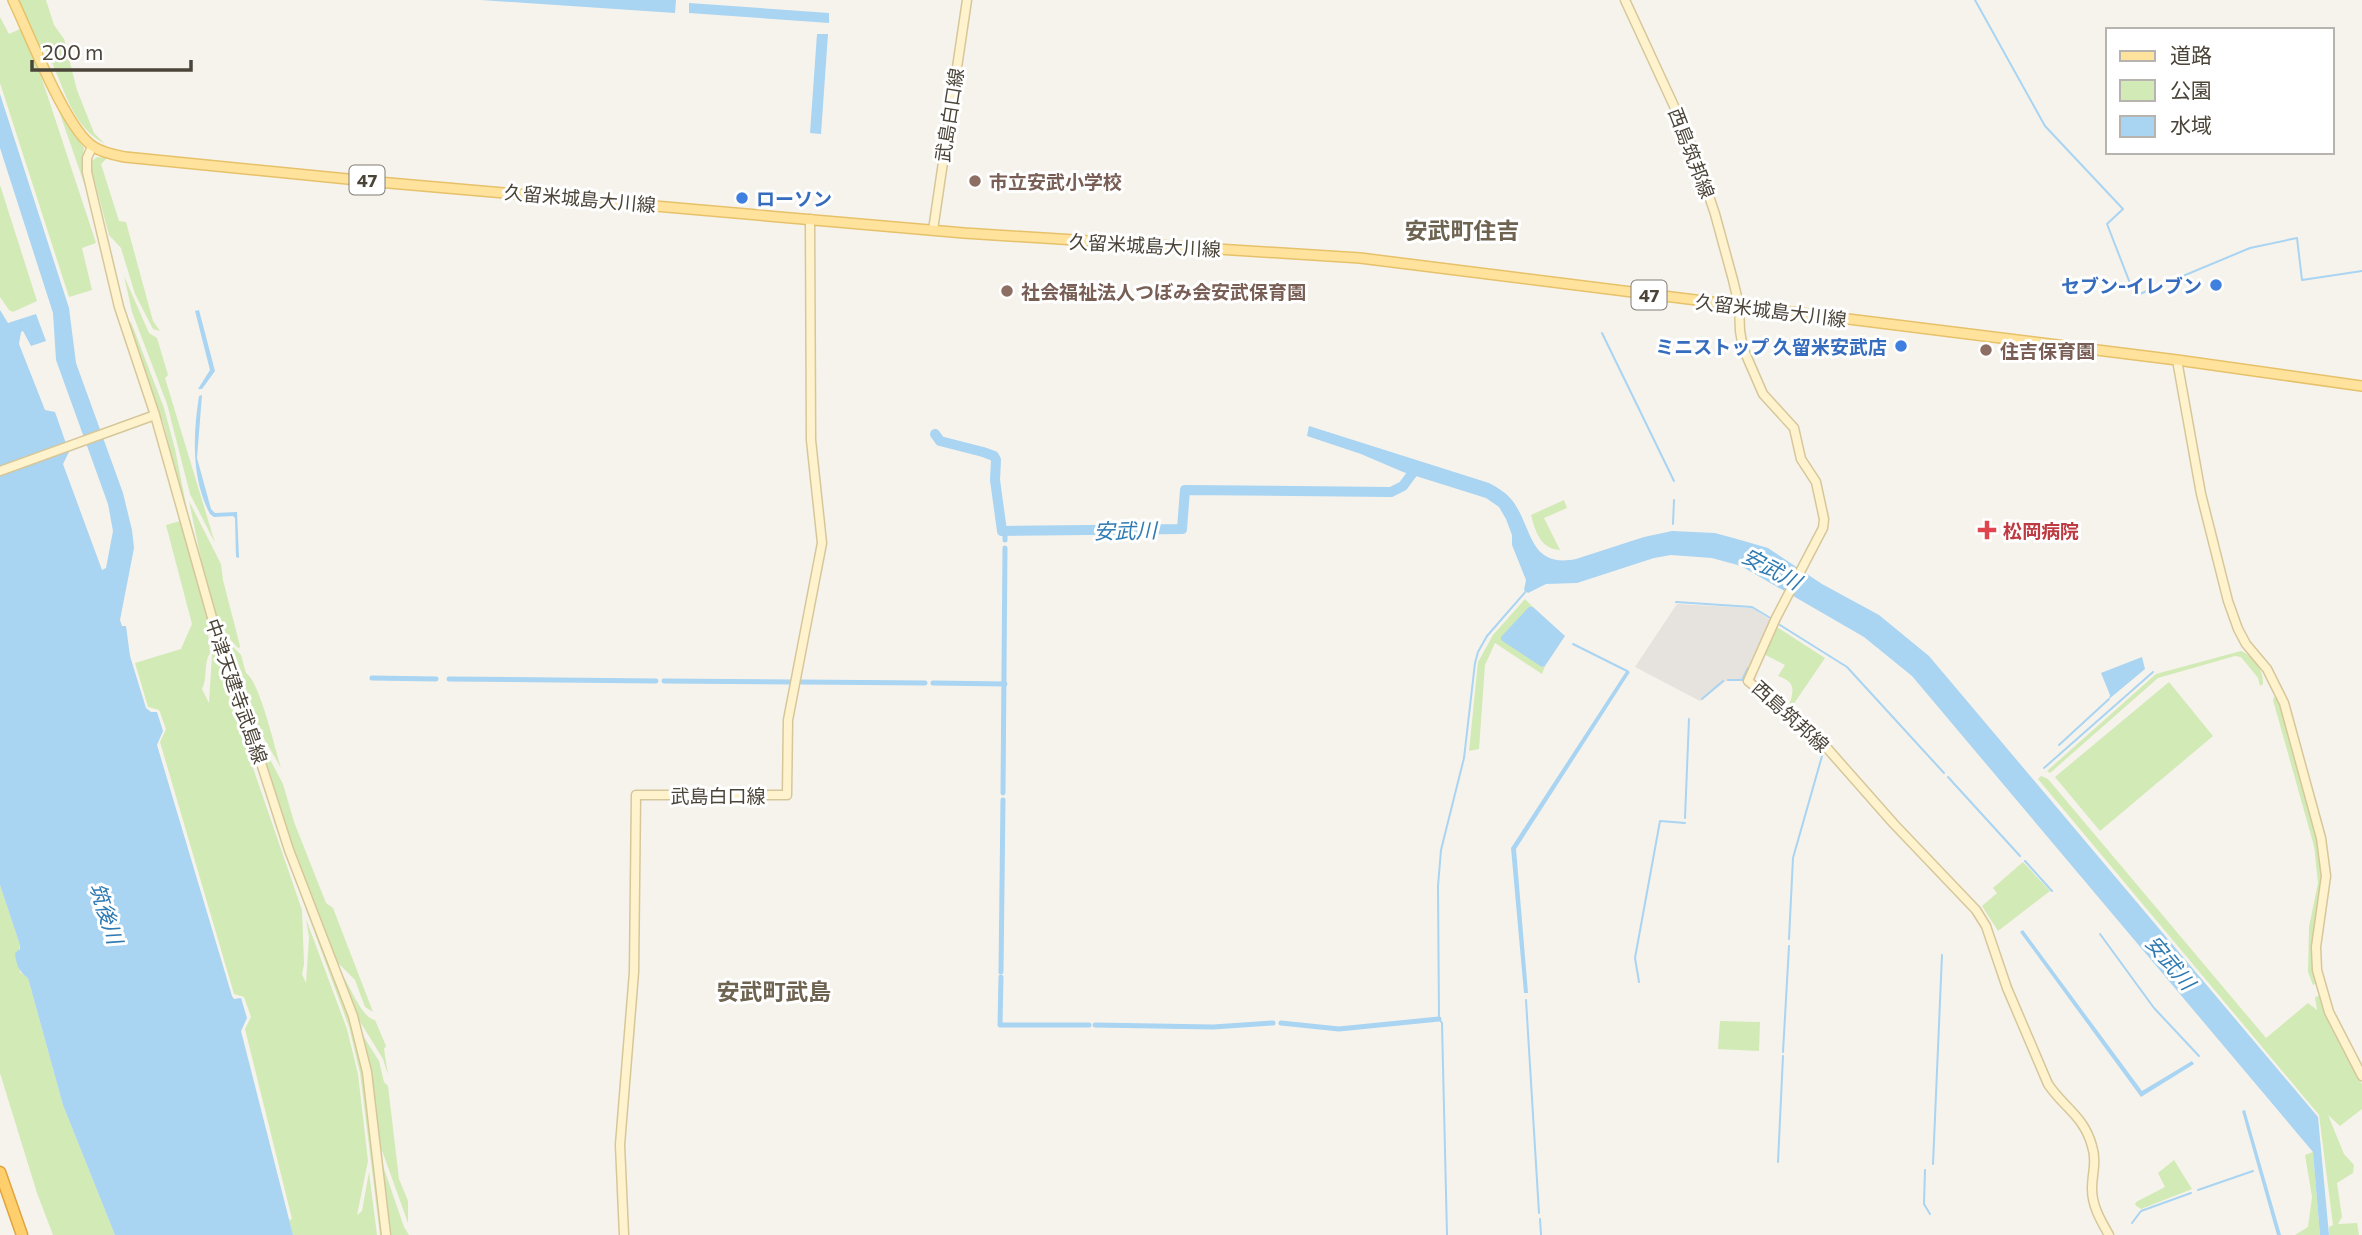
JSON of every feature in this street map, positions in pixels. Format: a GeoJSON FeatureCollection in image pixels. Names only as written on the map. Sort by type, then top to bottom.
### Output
{"type":"FeatureCollection","features":[{"type":"Feature","properties":{"kind":"highway"},"geometry":{"type":"LineString","coordinates":[[0,1172],[22,1235]]}},
{"type":"Feature","properties":{"kind":"main road"},"geometry":{"type":"LineString","coordinates":[[13,0],[32,45],[76,130],[92,147]]}},
{"type":"Feature","properties":{"kind":"main road","name":"武島白口線"},"geometry":{"type":"LineString","coordinates":[[933,230],[967,0]]}},
{"type":"Feature","properties":{"kind":"main road","name":"西島筑邦線"},"geometry":{"type":"LineString","coordinates":[[1625,0],[1692,145],[1715,214],[1739,305],[1740,331],[1752,370],[1763,394],[1794,428],[1801,459],[1816,482],[1824,522],[1748,681],[1825,746],[1983,919],[2007,988],[2048,1084],[2054,1094],[2078,1116],[2088,1134],[2095,1158],[2093,1201],[2109,1235]]}},
{"type":"Feature","properties":{"kind":"main road","name":"久留米城島大川線"},"geometry":{"type":"LineString","coordinates":[[92,147],[116,155],[378,182],[1040,239],[1360,258],[2177,360],[2362,386]]}},
{"type":"Feature","properties":{"kind":"main road","name":"中津天建寺武島線"},"geometry":{"type":"LineString","coordinates":[[92,147],[87,158],[86,172],[119,307],[231,685],[243,707],[289,850],[353,1016],[367,1072],[386,1235]]}},
{"type":"Feature","properties":{"kind":"main road","name":"武島白口線"},"geometry":{"type":"LineString","coordinates":[[624,1235],[620,1144],[634,972],[636,795],[787,795],[788,720],[822,543],[811,440],[810,219]]}},
{"type":"Feature","properties":{"kind":"main road"},"geometry":{"type":"LineString","coordinates":[[2177,360],[2201,494],[2228,601],[2246,644],[2267,669],[2284,703],[2321,838],[2326,876],[2316,947],[2316,970],[2329,1012],[2362,1076]]}},
{"type":"Feature","properties":{"kind":"main road"},"geometry":{"type":"LineString","coordinates":[[0,471],[153,416]]}},
{"type":"Feature","properties":{"kind":"shaded area"},"geometry":{"type":"Polygon","coordinates":[[[1677,604],[1752,608],[1772,621],[1742,680],[1726,681],[1700,701],[1635,667],[1677,604]]]}},
{"type":"Feature","properties":{"kind":"green space"},"geometry":{"type":"Polygon","coordinates":[[[19,0],[46,0],[54,25],[64,39],[77,90],[94,133],[105,144],[93,136],[75,115],[46,50],[41,50],[35,43],[19,0]]]}},
{"type":"Feature","properties":{"kind":"green space"},"geometry":{"type":"Polygon","coordinates":[[[0,17],[9,34],[20,29],[38,67],[96,243],[82,248],[92,290],[69,297],[0,83],[0,17]]]}},
{"type":"Feature","properties":{"kind":"green space"},"geometry":{"type":"Polygon","coordinates":[[[52,91],[68,125],[84,148],[82,163],[92,206],[52,91]]]}},
{"type":"Feature","properties":{"kind":"green space"},"geometry":{"type":"Polygon","coordinates":[[[97,157],[107,158],[101,164],[119,221],[126,222],[153,321],[160,331],[153,329],[135,294],[121,248],[109,235],[91,168],[92,161],[97,157]]]}},
{"type":"Feature","properties":{"kind":"green space"},"geometry":{"type":"Polygon","coordinates":[[[0,185],[37,301],[13,312],[0,297],[0,185]]]}},
{"type":"Feature","properties":{"kind":"green space"},"geometry":{"type":"Polygon","coordinates":[[[124,276],[149,333],[157,338],[168,375],[165,378],[215,543],[190,494],[167,404],[132,312],[124,276]]]}},
{"type":"Feature","properties":{"kind":"green space"},"geometry":{"type":"Polygon","coordinates":[[[131,322],[164,408],[195,550],[164,425],[128,323],[131,322]]]}},
{"type":"Feature","properties":{"kind":"green space"},"geometry":{"type":"Polygon","coordinates":[[[1564,500],[1567,508],[1544,518],[1560,550],[1553,549],[1543,542],[1531,515],[1564,500]]]}},
{"type":"Feature","properties":{"kind":"green space"},"geometry":{"type":"Polygon","coordinates":[[[189,501],[221,564],[239,649],[216,624],[200,566],[201,559],[189,501]]]}},
{"type":"Feature","properties":{"kind":"green space"},"geometry":{"type":"Polygon","coordinates":[[[180,521],[210,626],[210,653],[202,689],[209,703],[213,639],[232,707],[302,910],[302,974],[306,983],[309,937],[306,919],[347,1029],[358,1074],[368,1161],[357,1215],[362,1211],[369,1172],[377,1235],[293,1235],[289,1220],[292,1219],[245,1029],[251,1017],[244,997],[234,994],[160,742],[166,729],[159,710],[148,707],[135,663],[181,649],[192,624],[166,525],[180,521]]]}},
{"type":"Feature","properties":{"kind":"green space"},"geometry":{"type":"Polygon","coordinates":[[[1525,599],[1533,607],[1529,607],[1542,667],[1545,666],[1542,674],[1495,643],[1485,665],[1479,749],[1469,751],[1478,662],[1493,635],[1525,599]]]}},
{"type":"Feature","properties":{"kind":"green space"},"geometry":{"type":"Polygon","coordinates":[[[1777,627],[1825,658],[1791,708],[1791,684],[1778,676],[1785,665],[1762,653],[1777,627]]]}},
{"type":"Feature","properties":{"kind":"green space"},"geometry":{"type":"Polygon","coordinates":[[[218,631],[241,655],[246,673],[257,689],[281,768],[258,728],[250,706],[234,682],[218,631]]]}},
{"type":"Feature","properties":{"kind":"green space"},"geometry":{"type":"Polygon","coordinates":[[[2241,651],[2260,669],[2263,684],[2260,686],[2258,678],[2241,657],[2235,656],[2158,678],[2050,773],[2047,771],[2156,674],[2241,651]]]}},
{"type":"Feature","properties":{"kind":"green space"},"geometry":{"type":"Polygon","coordinates":[[[2169,682],[2213,736],[2100,831],[2055,777],[2169,682]]]}},
{"type":"Feature","properties":{"kind":"green space"},"geometry":{"type":"Polygon","coordinates":[[[2274,697],[2278,698],[2319,844],[2322,874],[2312,941],[2313,985],[2308,972],[2309,927],[2318,883],[2314,846],[2274,697]]]}},
{"type":"Feature","properties":{"kind":"green space"},"geometry":{"type":"Polygon","coordinates":[[[239,707],[278,826],[352,1025],[363,1072],[383,1235],[380,1235],[360,1073],[349,1027],[276,827],[239,707]]]}},
{"type":"Feature","properties":{"kind":"green space"},"geometry":{"type":"Polygon","coordinates":[[[254,729],[283,784],[294,822],[326,903],[333,908],[373,1012],[365,1007],[355,980],[337,962],[295,857],[254,729]]]}},
{"type":"Feature","properties":{"kind":"green space"},"geometry":{"type":"Polygon","coordinates":[[[2041,776],[2048,779],[2266,1038],[2308,1003],[2317,1010],[2315,997],[2319,996],[2362,1084],[2362,1109],[2340,1126],[2328,1115],[2344,1154],[2354,1165],[2353,1173],[2337,1183],[2342,1217],[2338,1224],[2357,1223],[2359,1235],[2329,1235],[2329,1227],[2333,1225],[2319,1115],[2038,779],[2041,776]]]}},
{"type":"Feature","properties":{"kind":"green space"},"geometry":{"type":"Polygon","coordinates":[[[2023,862],[2050,891],[1998,931],[1982,906],[1997,893],[1993,888],[2023,862]]]}},
{"type":"Feature","properties":{"kind":"green space"},"geometry":{"type":"Polygon","coordinates":[[[0,885],[19,942],[20,972],[28,978],[63,1105],[115,1235],[53,1235],[37,1193],[0,1073],[0,885]]]}},
{"type":"Feature","properties":{"kind":"green space"},"geometry":{"type":"Polygon","coordinates":[[[343,976],[361,1008],[375,1020],[386,1046],[384,1049],[388,1075],[383,1059],[359,1020],[343,976]]]}},
{"type":"Feature","properties":{"kind":"green space"},"geometry":{"type":"Polygon","coordinates":[[[1720,1021],[1760,1022],[1759,1051],[1718,1049],[1720,1021]]]}},
{"type":"Feature","properties":{"kind":"green space"},"geometry":{"type":"Polygon","coordinates":[[[362,1034],[379,1061],[384,1082],[388,1086],[399,1179],[408,1201],[408,1223],[379,1142],[370,1070],[362,1034]]]}},
{"type":"Feature","properties":{"kind":"green space"},"geometry":{"type":"Polygon","coordinates":[[[2313,1152],[2320,1235],[2295,1235],[2308,1227],[2312,1197],[2305,1155],[2313,1152]]]}},
{"type":"Feature","properties":{"kind":"green space"},"geometry":{"type":"Polygon","coordinates":[[[380,1157],[404,1227],[409,1235],[389,1235],[380,1157]]]}},
{"type":"Feature","properties":{"kind":"green space"},"geometry":{"type":"Polygon","coordinates":[[[2174,1160],[2192,1189],[2141,1209],[2135,1205],[2165,1187],[2158,1173],[2174,1160]]]}},
{"type":"Feature","properties":{"kind":"water"},"geometry":{"type":"Polygon","coordinates":[[[481,0],[676,0],[675,13],[481,0]]]}},
{"type":"Feature","properties":{"kind":"water"},"geometry":{"type":"Polygon","coordinates":[[[689,3],[829,13],[829,23],[689,13],[689,3]]]}},
{"type":"Feature","properties":{"kind":"water"},"geometry":{"type":"Polygon","coordinates":[[[817,34],[828,34],[821,134],[810,133],[817,34]]]}},
{"type":"Feature","properties":{"kind":"water","name":"筑後川"},"geometry":{"type":"Polygon","coordinates":[[[0,94],[69,308],[76,363],[123,493],[134,548],[120,620],[122,626],[126,626],[130,656],[146,708],[157,712],[163,731],[157,745],[232,996],[234,999],[241,998],[247,1018],[241,1031],[293,1235],[115,1235],[63,1105],[28,978],[16,961],[15,953],[20,949],[19,942],[0,885],[0,310],[8,323],[36,314],[46,341],[31,346],[23,331],[19,344],[45,410],[55,412],[69,452],[63,464],[102,570],[106,568],[113,531],[108,504],[56,360],[53,313],[0,148],[0,94]]]}},
{"type":"Feature","properties":{"kind":"water"},"geometry":{"type":"Polygon","coordinates":[[[199,310],[215,371],[202,389],[198,389],[210,370],[195,311],[199,310]]]}},
{"type":"Feature","properties":{"kind":"water"},"geometry":{"type":"Polygon","coordinates":[[[202,395],[197,458],[211,509],[215,513],[237,512],[239,558],[236,557],[235,518],[214,517],[210,514],[199,486],[195,441],[199,396],[202,395]]]}},
{"type":"Feature","properties":{"kind":"water"},"geometry":{"type":"Polygon","coordinates":[[[1309,426],[1489,483],[1511,499],[1533,542],[1548,558],[1576,559],[1672,531],[1715,533],[1768,548],[1822,584],[1879,615],[1929,656],[2318,1117],[2329,1235],[2320,1235],[2313,1152],[1912,676],[1864,637],[1741,566],[1712,558],[1671,555],[1654,558],[1577,583],[1546,584],[1528,593],[1524,590],[1526,580],[1512,545],[1512,535],[1499,507],[1486,498],[1403,472],[1361,454],[1307,436],[1309,426]]]}},
{"type":"Feature","properties":{"kind":"water"},"geometry":{"type":"Polygon","coordinates":[[[1529,607],[1533,607],[1565,636],[1542,667],[1501,640],[1529,607]]]}},
{"type":"Feature","properties":{"kind":"water"},"geometry":{"type":"Polygon","coordinates":[[[2142,657],[2145,669],[2109,699],[2110,695],[2101,673],[2142,657]]]}},
{"type":"Feature","properties":{"kind":"water"},"geometry":{"type":"Polygon","coordinates":[[[1627,670],[1630,672],[1516,849],[1528,993],[1524,993],[1511,848],[1627,670]]]}},
{"type":"Feature","properties":{"kind":"water"},"geometry":{"type":"Polygon","coordinates":[[[2023,930],[2142,1091],[2192,1061],[2194,1064],[2141,1097],[2020,932],[2023,930]]]}},
{"type":"Feature","properties":{"kind":"water"},"geometry":{"type":"Polygon","coordinates":[[[2245,1110],[2281,1235],[2277,1235],[2242,1111],[2245,1110]]]}},
{"type":"Feature","properties":{"kind":"waterway"},"geometry":{"type":"LineString","coordinates":[[1975,0],[2045,126],[2123,209],[2107,224],[2135,296],[2250,248],[2297,238],[2302,280],[2362,271]]}},
{"type":"Feature","properties":{"kind":"waterway"},"geometry":{"type":"LineString","coordinates":[[1602,333],[1674,481]]}},
{"type":"Feature","properties":{"kind":"waterway","name":"安武川"},"geometry":{"type":"LineString","coordinates":[[935,434],[940,441],[994,456],[1002,531],[1182,529],[1185,490],[1391,492],[1403,486],[1417,467]]}},
{"type":"Feature","properties":{"kind":"waterway"},"geometry":{"type":"LineString","coordinates":[[1673,524],[1674,500]]}},
{"type":"Feature","properties":{"kind":"waterway"},"geometry":{"type":"LineString","coordinates":[[1005,531],[1005,540]]}},
{"type":"Feature","properties":{"kind":"waterway"},"geometry":{"type":"LineString","coordinates":[[1003,793],[1005,548]]}},
{"type":"Feature","properties":{"kind":"waterway"},"geometry":{"type":"LineString","coordinates":[[1447,1235],[1442,1023],[1439,1019],[1438,886],[1441,850],[1464,758],[1478,652],[1487,636],[1527,590]]}},
{"type":"Feature","properties":{"kind":"waterway"},"geometry":{"type":"LineString","coordinates":[[1676,602],[1752,607],[1772,619]]}},
{"type":"Feature","properties":{"kind":"waterway"},"geometry":{"type":"LineString","coordinates":[[1780,625],[1847,667],[1944,773]]}},
{"type":"Feature","properties":{"kind":"waterway"},"geometry":{"type":"LineString","coordinates":[[1573,644],[1627,671]]}},
{"type":"Feature","properties":{"kind":"waterway"},"geometry":{"type":"LineString","coordinates":[[1728,680],[1742,680],[1748,668]]}},
{"type":"Feature","properties":{"kind":"waterway"},"geometry":{"type":"LineString","coordinates":[[2044,768],[2153,672]]}},
{"type":"Feature","properties":{"kind":"waterway"},"geometry":{"type":"LineString","coordinates":[[372,678],[436,679]]}},
{"type":"Feature","properties":{"kind":"waterway"},"geometry":{"type":"LineString","coordinates":[[449,679],[656,681]]}},
{"type":"Feature","properties":{"kind":"waterway"},"geometry":{"type":"LineString","coordinates":[[664,681],[792,682]]}},
{"type":"Feature","properties":{"kind":"waterway"},"geometry":{"type":"LineString","coordinates":[[1702,699],[1723,681]]}},
{"type":"Feature","properties":{"kind":"waterway"},"geometry":{"type":"LineString","coordinates":[[802,682],[925,683]]}},
{"type":"Feature","properties":{"kind":"waterway"},"geometry":{"type":"LineString","coordinates":[[933,683],[1005,684]]}},
{"type":"Feature","properties":{"kind":"waterway"},"geometry":{"type":"LineString","coordinates":[[2059,745],[2109,699]]}},
{"type":"Feature","properties":{"kind":"waterway"},"geometry":{"type":"LineString","coordinates":[[1685,818],[1689,719]]}},
{"type":"Feature","properties":{"kind":"waterway"},"geometry":{"type":"LineString","coordinates":[[1789,939],[1793,858],[1824,749]]}},
{"type":"Feature","properties":{"kind":"waterway"},"geometry":{"type":"LineString","coordinates":[[1948,777],[2020,856]]}},
{"type":"Feature","properties":{"kind":"waterway"},"geometry":{"type":"LineString","coordinates":[[1001,972],[1003,800]]}},
{"type":"Feature","properties":{"kind":"waterway"},"geometry":{"type":"LineString","coordinates":[[1639,982],[1635,958],[1660,821],[1685,823]]}},
{"type":"Feature","properties":{"kind":"waterway"},"geometry":{"type":"LineString","coordinates":[[2025,861],[2052,891]]}},
{"type":"Feature","properties":{"kind":"waterway"},"geometry":{"type":"LineString","coordinates":[[2100,934],[2154,1008],[2199,1056]]}},
{"type":"Feature","properties":{"kind":"waterway"},"geometry":{"type":"LineString","coordinates":[[1783,1052],[1789,946]]}},
{"type":"Feature","properties":{"kind":"waterway"},"geometry":{"type":"LineString","coordinates":[[1933,1164],[1942,955]]}},
{"type":"Feature","properties":{"kind":"waterway"},"geometry":{"type":"LineString","coordinates":[[1001,977],[1000,1025],[1089,1025]]}},
{"type":"Feature","properties":{"kind":"waterway"},"geometry":{"type":"LineString","coordinates":[[1526,1000],[1539,1213]]}},
{"type":"Feature","properties":{"kind":"waterway"},"geometry":{"type":"LineString","coordinates":[[1281,1023],[1339,1029],[1439,1019]]}},
{"type":"Feature","properties":{"kind":"waterway"},"geometry":{"type":"LineString","coordinates":[[1095,1025],[1213,1027],[1273,1023]]}},
{"type":"Feature","properties":{"kind":"waterway"},"geometry":{"type":"LineString","coordinates":[[1778,1162],[1783,1056]]}},
{"type":"Feature","properties":{"kind":"waterway"},"geometry":{"type":"LineString","coordinates":[[1925,1170],[1924,1204],[1930,1214]]}},
{"type":"Feature","properties":{"kind":"waterway"},"geometry":{"type":"LineString","coordinates":[[2198,1190],[2253,1171]]}},
{"type":"Feature","properties":{"kind":"waterway"},"geometry":{"type":"LineString","coordinates":[[2132,1223],[2141,1211],[2191,1193]]}},
{"type":"Feature","properties":{"kind":"waterway"},"geometry":{"type":"LineString","coordinates":[[1540,1219],[1541,1235]]}},
{"type":"Feature","properties":{"kind":"place","name":"市立安武小学校"},"geometry":{"type":"Point","coordinates":[975,181]}},
{"type":"Feature","properties":{"kind":"place","name":"ローソン"},"geometry":{"type":"Point","coordinates":[742,198]}},
{"type":"Feature","properties":{"kind":"place","name":"セブン-イレブン"},"geometry":{"type":"Point","coordinates":[2216,285]}},
{"type":"Feature","properties":{"kind":"place","name":"社会福祉法人つぼみ会安武保育園"},"geometry":{"type":"Point","coordinates":[1007,291]}},
{"type":"Feature","properties":{"kind":"place","name":"ミニストップ 久留米安武店"},"geometry":{"type":"Point","coordinates":[1901,346]}},
{"type":"Feature","properties":{"kind":"place","name":"住吉保育園"},"geometry":{"type":"Point","coordinates":[1986,350]}},
{"type":"Feature","properties":{"kind":"place","name":"松岡病院"},"geometry":{"type":"Point","coordinates":[1987,530]}},
{"type":"Feature","properties":{"kind":"district","name":"安武町住吉"},"geometry":{"type":"Point","coordinates":[1462,230]}},
{"type":"Feature","properties":{"kind":"district","name":"安武町武島"},"geometry":{"type":"Point","coordinates":[774,991]}}]}
